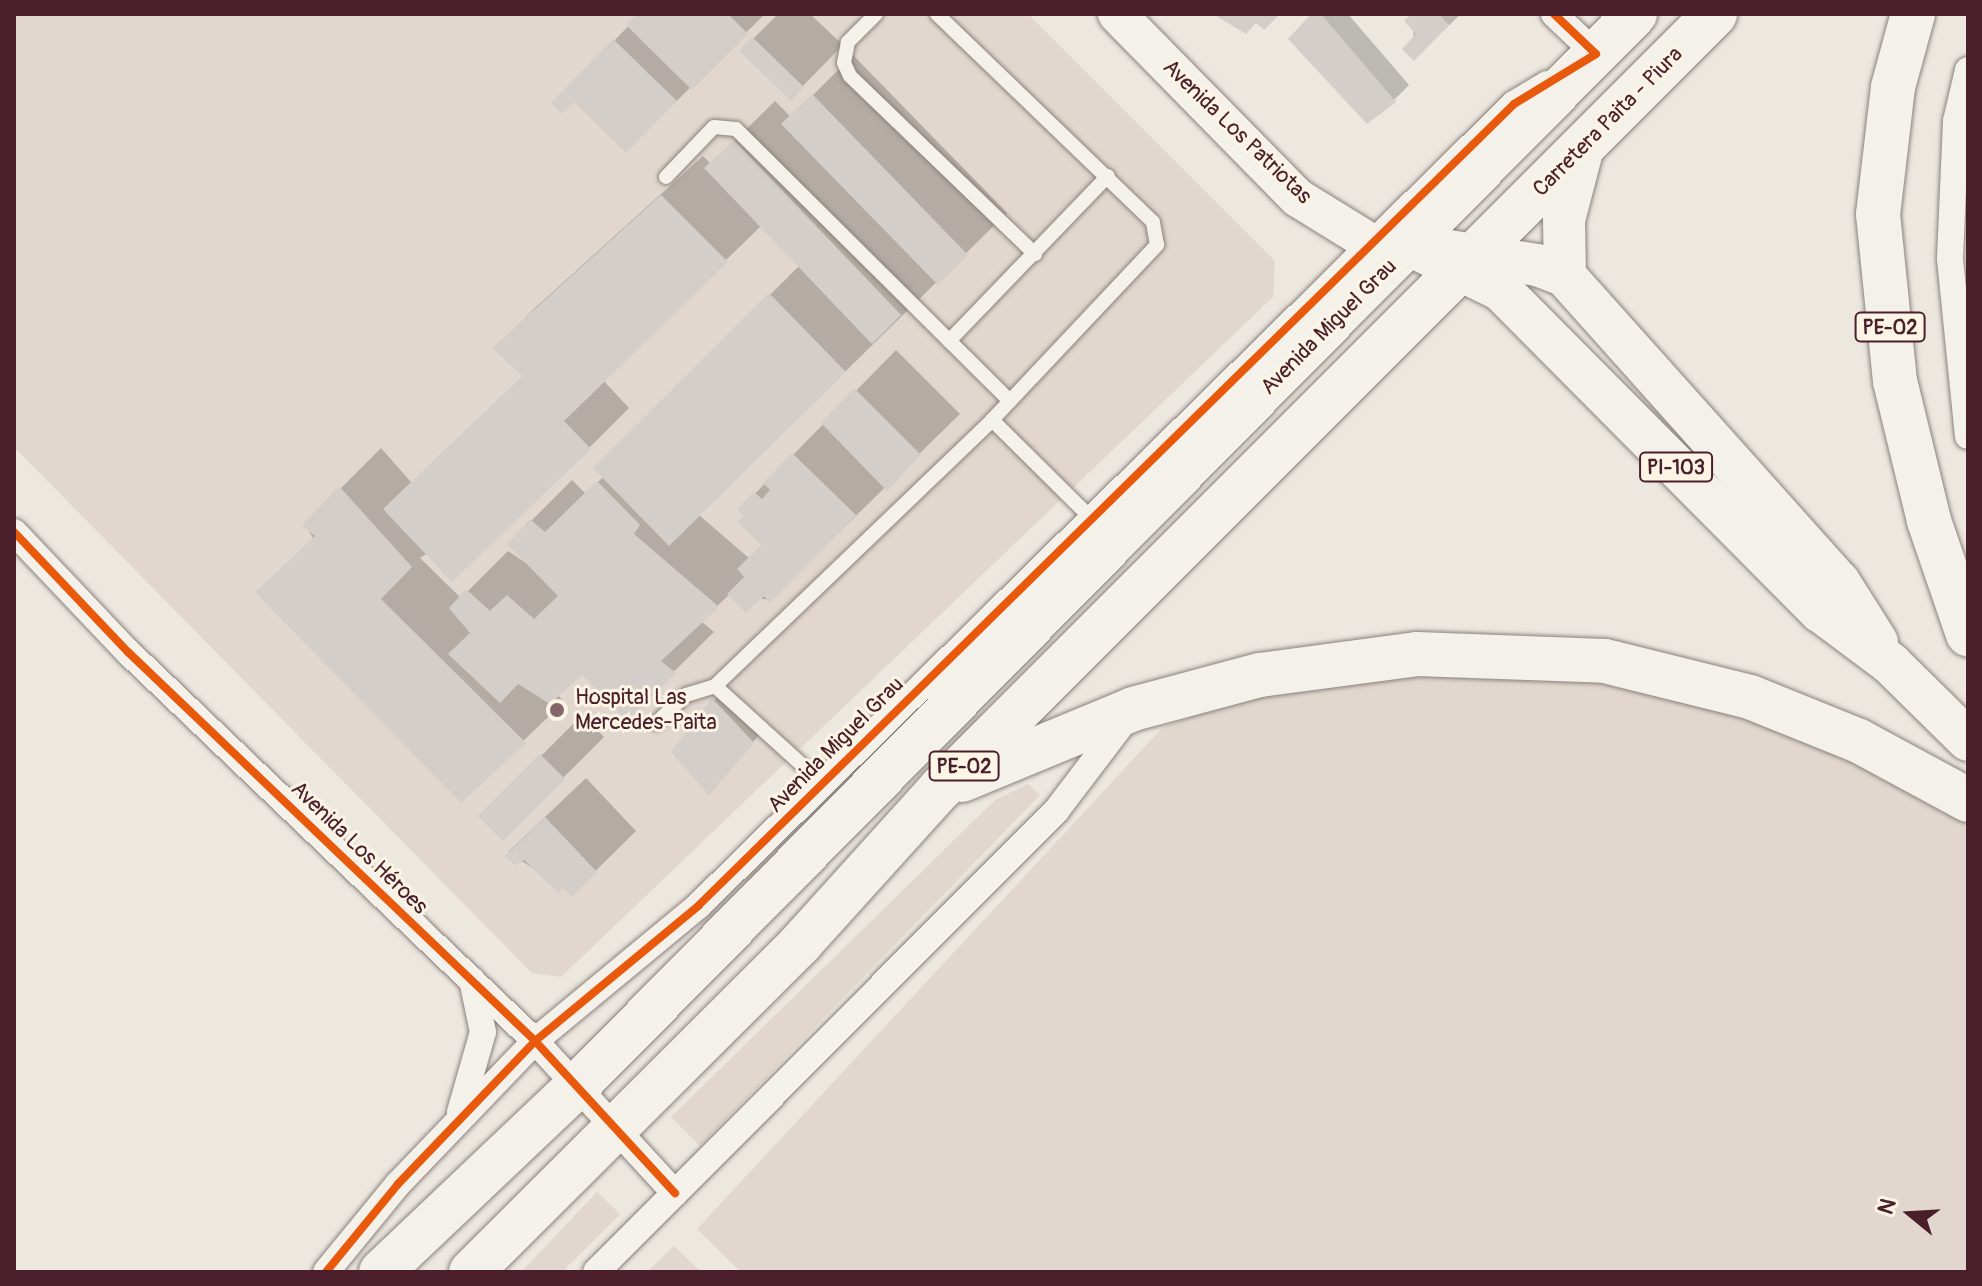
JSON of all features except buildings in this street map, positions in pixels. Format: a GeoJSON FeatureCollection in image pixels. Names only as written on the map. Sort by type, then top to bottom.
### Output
{"type":"FeatureCollection","features":[{"type":"Feature","properties":{"kind":"highway","name":"PE-02"},"geometry":{"type":"LineString","coordinates":[[1596,54],[1635,14]]}},
{"type":"Feature","properties":{"kind":"highway","name":"Carretera Paita - Piura"},"geometry":{"type":"LineString","coordinates":[[1481,251],[1715,14]]}},
{"type":"Feature","properties":{"kind":"highway","name":"PE-02"},"geometry":{"type":"LineString","coordinates":[[1913,14],[1893,87],[1878,214],[1895,381],[1929,521],[1968,634]]}},
{"type":"Feature","properties":{"kind":"highway","name":"Avenida Miguel Grau"},"geometry":{"type":"LineString","coordinates":[[381,1272],[578,1085],[1392,246],[1461,195],[1596,54]]}},
{"type":"Feature","properties":{"kind":"highway","name":"PE-02"},"geometry":{"type":"LineString","coordinates":[[471,1272],[616,1129],[941,788],[1481,251]]}},
{"type":"Feature","properties":{"kind":"highway","name":"PE-02"},"geometry":{"type":"LineString","coordinates":[[941,788],[1133,709],[1260,675],[1417,654],[1605,661],[1750,697],[1859,741],[1968,800]]}},
{"type":"Feature","properties":{"kind":"main road"},"geometry":{"type":"LineString","coordinates":[[1565,276],[1564,220],[1583,147]]}},
{"type":"Feature","properties":{"kind":"main road","name":"PI-103"},"geometry":{"type":"LineString","coordinates":[[1392,246],[1481,251],[1565,276],[1839,582],[1891,664]]}},
{"type":"Feature","properties":{"kind":"main road","name":"PI-103"},"geometry":{"type":"LineString","coordinates":[[1481,251],[1501,290],[1820,611],[1891,664],[1968,740]]}},
{"type":"Feature","properties":{"kind":"street","name":"Avenida Los Patriotas"},"geometry":{"type":"LineString","coordinates":[[1117,14],[1298,198],[1392,246]]}},
{"type":"Feature","properties":{"kind":"street"},"geometry":{"type":"LineString","coordinates":[[1392,246],[1514,104],[1596,54],[1554,14]]}},
{"type":"Feature","properties":{"kind":"street"},"geometry":{"type":"LineString","coordinates":[[1968,70],[1956,121],[1950,259],[1968,436]]}},
{"type":"Feature","properties":{"kind":"street","name":"Avenida Miguel Grau"},"geometry":{"type":"LineString","coordinates":[[326,1272],[455,1124],[535,1041],[698,906],[1091,518],[1392,246]]}},
{"type":"Feature","properties":{"kind":"street","name":"Avenida Los Héroes"},"geometry":{"type":"LineString","coordinates":[[14,532],[128,652],[535,1041],[675,1193]]}},
{"type":"Feature","properties":{"kind":"street"},"geometry":{"type":"LineString","coordinates":[[596,1272],[1056,811],[1133,709]]}},
{"type":"Feature","properties":{"kind":"street"},"geometry":{"type":"LineString","coordinates":[[455,1124],[483,1032],[472,980]]}},
{"type":"Feature","properties":{"kind":"lane"},"geometry":{"type":"LineString","coordinates":[[876,14],[848,42],[844,63],[850,76],[1035,254]]}},
{"type":"Feature","properties":{"kind":"lane"},"geometry":{"type":"LineString","coordinates":[[656,723],[686,695],[715,686],[992,420],[1157,245],[1153,222],[937,14]]}},
{"type":"Feature","properties":{"kind":"lane"},"geometry":{"type":"LineString","coordinates":[[666,177],[714,127],[729,124],[1010,401]]}},
{"type":"Feature","properties":{"kind":"lane"},"geometry":{"type":"LineString","coordinates":[[949,341],[1108,176]]}},
{"type":"Feature","properties":{"kind":"lane"},"geometry":{"type":"LineString","coordinates":[[992,420],[1091,518]]}},
{"type":"Feature","properties":{"kind":"lane"},"geometry":{"type":"LineString","coordinates":[[715,686],[822,783]]}},
{"type":"Feature","properties":{"kind":"shaded area","name":"Hospital Las Mercedes-Paita"},"geometry":{"type":"Polygon","coordinates":[[[14,14],[1028,14],[1275,261],[1273,297],[561,977],[532,973],[14,447],[14,14]]]}},
{"type":"Feature","properties":{"kind":"shaded area"},"geometry":{"type":"Polygon","coordinates":[[[1248,254],[1270,274],[1269,285],[1086,461],[1058,435],[1248,254]]]}},
{"type":"Feature","properties":{"kind":"shaded area"},"geometry":{"type":"Polygon","coordinates":[[[898,541],[957,590],[815,728],[790,701],[777,713],[751,680],[898,541]]]}},
{"type":"Feature","properties":{"kind":"shaded area"},"geometry":{"type":"Polygon","coordinates":[[[1416,671],[1606,680],[1751,716],[1852,755],[1968,822],[1968,1272],[741,1272],[697,1229],[1163,727],[1265,692],[1416,671]]]}},
{"type":"Feature","properties":{"kind":"shaded area"},"geometry":{"type":"Polygon","coordinates":[[[1028,784],[1040,795],[700,1146],[671,1117],[995,800],[1028,784]]]}},
{"type":"Feature","properties":{"kind":"shaded area"},"geometry":{"type":"Polygon","coordinates":[[[597,1192],[620,1214],[562,1272],[521,1272],[597,1192]]]}},
{"type":"Feature","properties":{"kind":"shaded area"},"geometry":{"type":"Polygon","coordinates":[[[674,1246],[701,1272],[647,1272],[674,1246]]]}},
{"type":"Feature","properties":{"kind":"cycle path"},"geometry":{"type":"LineString","coordinates":[[326,1272],[398,1184],[535,1041],[698,906],[1514,104],[1596,54],[1554,14]]}},
{"type":"Feature","properties":{"kind":"cycle path"},"geometry":{"type":"LineString","coordinates":[[14,532],[128,652],[535,1041],[675,1193]]}},
{"type":"Feature","properties":{"kind":"place","name":"Hospital Las Mercedes-Paita"},"geometry":{"type":"Point","coordinates":[557,710]}}]}
